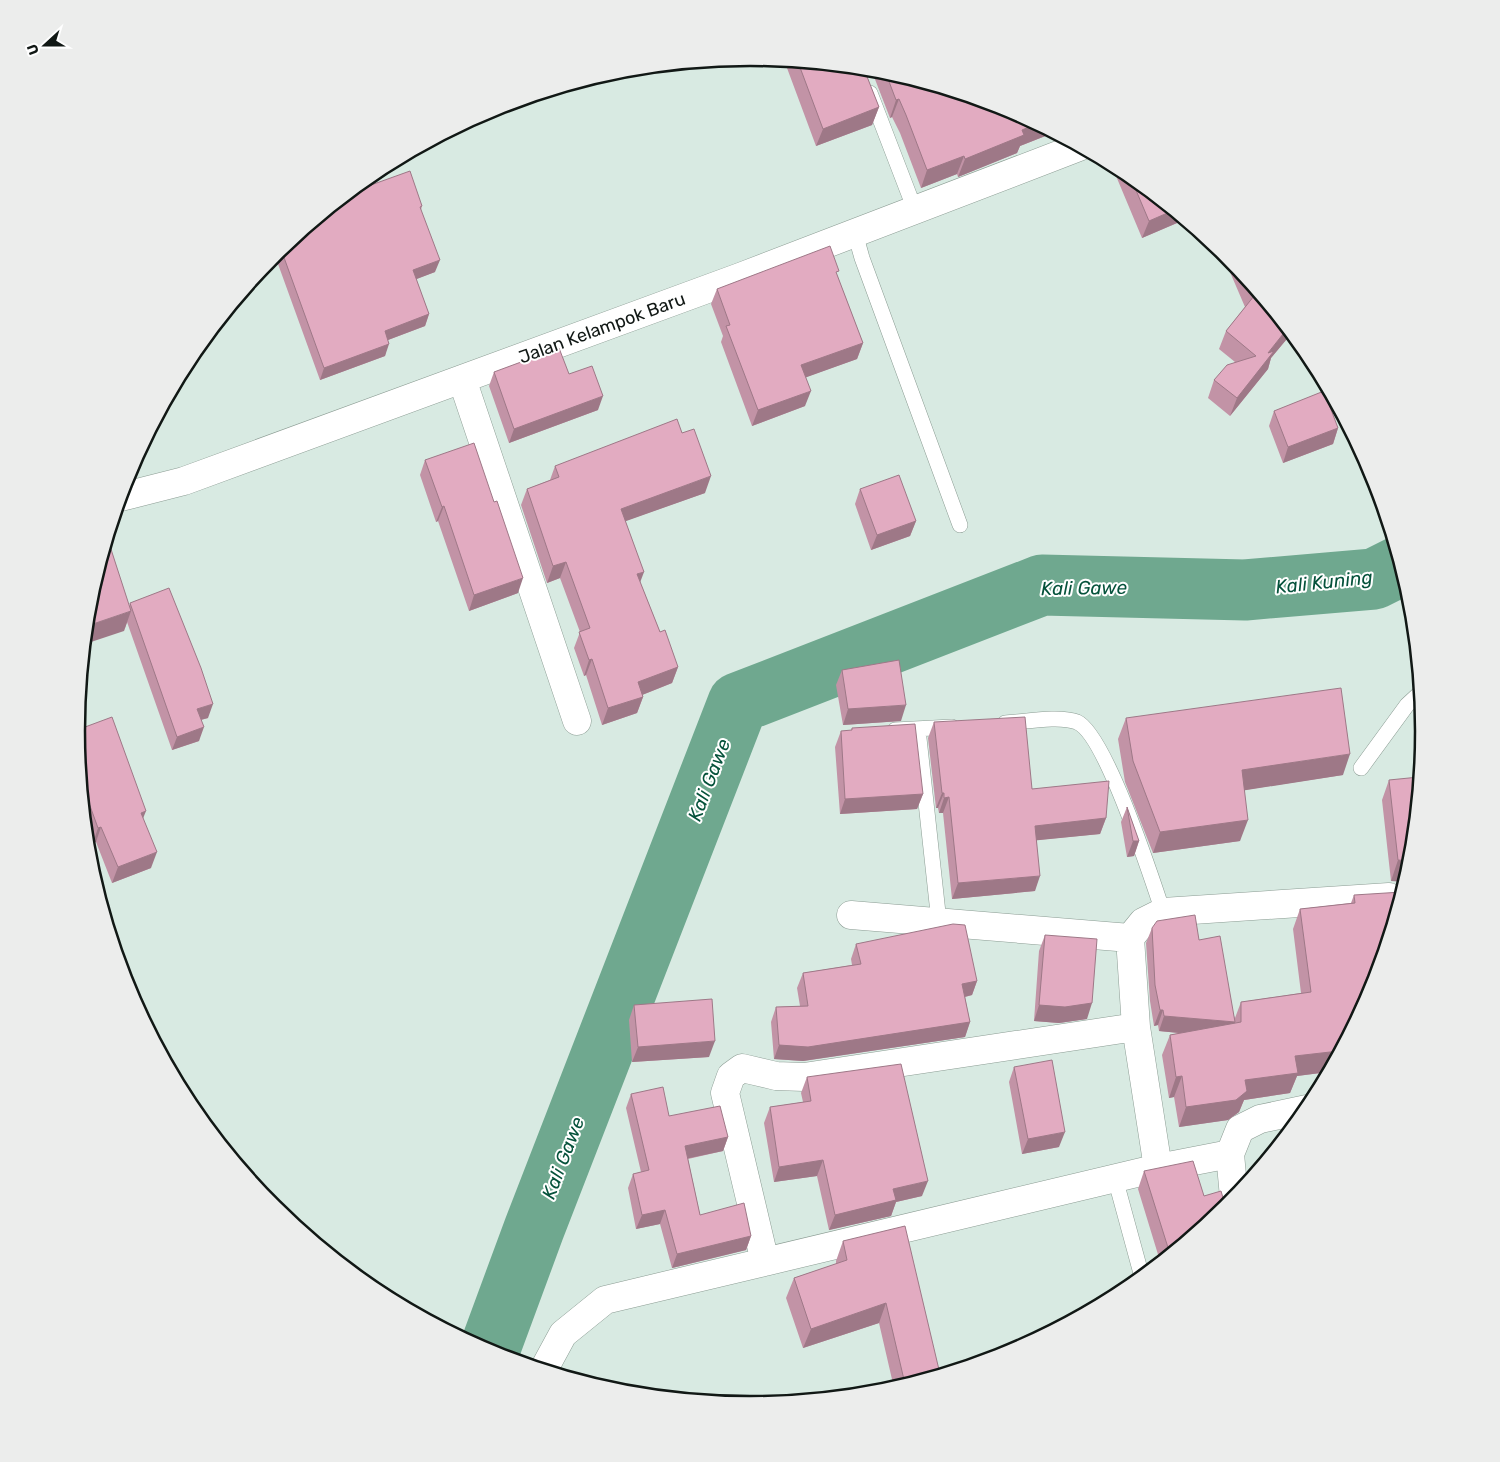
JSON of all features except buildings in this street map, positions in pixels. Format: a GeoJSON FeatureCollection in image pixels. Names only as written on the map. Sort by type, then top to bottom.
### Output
{"type":"FeatureCollection","features":[{"type":"Feature","properties":{"kind":"street","name":"Jalan Kelampok Baru"},"geometry":{"type":"LineString","coordinates":[[129,495],[184,481],[740,277],[1072,150]]}},
{"type":"Feature","properties":{"kind":"street"},"geometry":{"type":"LineString","coordinates":[[462,379],[577,722]]}},
{"type":"Feature","properties":{"kind":"street"},"geometry":{"type":"LineString","coordinates":[[1158,1168],[1136,1027],[1130,938],[1143,922],[1163,912],[1394,896]]}},
{"type":"Feature","properties":{"kind":"street"},"geometry":{"type":"LineString","coordinates":[[851,915],[1130,938]]}},
{"type":"Feature","properties":{"kind":"street"},"geometry":{"type":"LineString","coordinates":[[765,1262],[725,1092],[730,1076],[742,1068],[776,1076],[804,1077],[1136,1027]]}},
{"type":"Feature","properties":{"kind":"street"},"geometry":{"type":"LineString","coordinates":[[1233,1187],[1230,1154],[1240,1129],[1260,1119],[1295,1112]]}},
{"type":"Feature","properties":{"kind":"street"},"geometry":{"type":"LineString","coordinates":[[547,1363],[562,1334],[606,1300],[1158,1168],[1230,1154]]}},
{"type":"Feature","properties":{"kind":"lane"},"geometry":{"type":"LineString","coordinates":[[864,77],[915,210]]}},
{"type":"Feature","properties":{"kind":"lane"},"geometry":{"type":"LineString","coordinates":[[855,233],[862,258],[960,525]]}},
{"type":"Feature","properties":{"kind":"lane"},"geometry":{"type":"LineString","coordinates":[[1361,768],[1414,699]]}},
{"type":"Feature","properties":{"kind":"lane"},"geometry":{"type":"LineString","coordinates":[[988,724],[1057,720],[1076,722],[1084,726],[1094,739],[1114,779],[1145,858],[1163,912]]}},
{"type":"Feature","properties":{"kind":"lane"},"geometry":{"type":"LineString","coordinates":[[880,732],[968,726]]}},
{"type":"Feature","properties":{"kind":"lane"},"geometry":{"type":"LineString","coordinates":[[918,729],[939,922]]}},
{"type":"Feature","properties":{"kind":"lane"},"geometry":{"type":"LineString","coordinates":[[1116,1178],[1140,1269]]}},
{"type":"Feature","properties":{"kind":"waterway","name":"Kali Gawe"},"geometry":{"type":"LineString","coordinates":[[492,1343],[534,1229],[738,703],[1042,585],[1245,590],[1374,579],[1394,569]]}},
{"type":"Feature","properties":{"kind":"water label","name":"Kali Kuning"},"geometry":{"type":"Point","coordinates":[1324,582]}}]}
